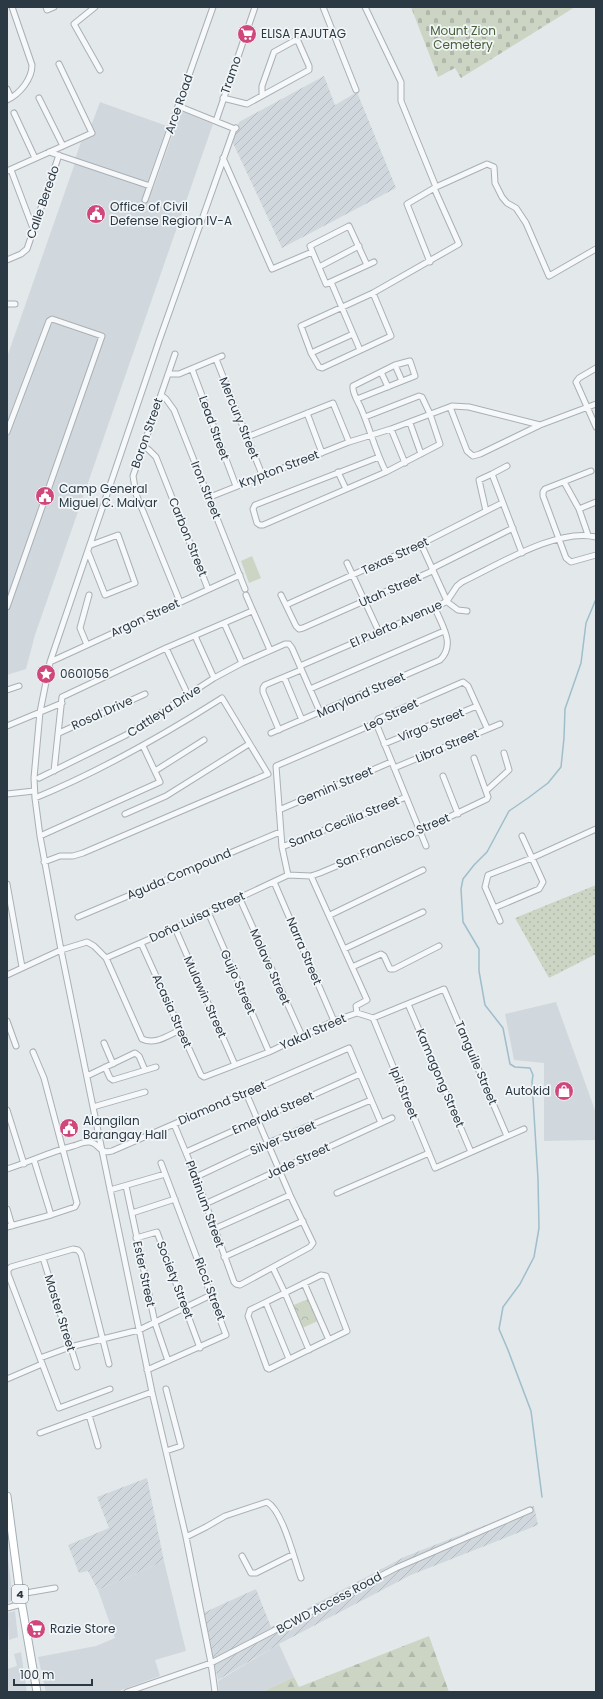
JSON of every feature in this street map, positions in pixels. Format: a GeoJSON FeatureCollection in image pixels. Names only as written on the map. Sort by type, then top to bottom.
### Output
{"type":"FeatureCollection","features":[{"type":"Feature","properties":{"kind":"main road","name":"4"},"geometry":{"type":"LineString","coordinates":[[7,1496],[9,1522],[20,1594],[37,1692]]}},
{"type":"Feature","properties":{"kind":"street"},"geometry":{"type":"LineString","coordinates":[[7,89],[9,99],[17,94],[29,79],[32,72],[32,64],[12,7]]}},
{"type":"Feature","properties":{"kind":"street"},"geometry":{"type":"LineString","coordinates":[[46,7],[47,10],[54,7]]}},
{"type":"Feature","properties":{"kind":"street"},"geometry":{"type":"LineString","coordinates":[[94,7],[74,24],[100,70]]}},
{"type":"Feature","properties":{"kind":"street","name":"Arce Road"},"geometry":{"type":"LineString","coordinates":[[145,200],[213,7]]}},
{"type":"Feature","properties":{"kind":"street","name":"Tramo"},"geometry":{"type":"LineString","coordinates":[[216,121],[255,7]]}},
{"type":"Feature","properties":{"kind":"street"},"geometry":{"type":"LineString","coordinates":[[323,7],[356,90]]}},
{"type":"Feature","properties":{"kind":"street"},"geometry":{"type":"LineString","coordinates":[[365,7],[401,82],[401,101],[435,188],[460,244],[373,293],[301,326],[317,366],[322,368],[391,336],[373,293]]}},
{"type":"Feature","properties":{"kind":"street"},"geometry":{"type":"LineString","coordinates":[[224,98],[245,104],[251,102],[310,69],[298,41],[294,41],[274,52],[262,86],[262,95]]}},
{"type":"Feature","properties":{"kind":"street"},"geometry":{"type":"LineString","coordinates":[[34,230],[9,171],[92,133],[59,64]]}},
{"type":"Feature","properties":{"kind":"street"},"geometry":{"type":"LineString","coordinates":[[39,98],[63,146]]}},
{"type":"Feature","properties":{"kind":"street"},"geometry":{"type":"LineString","coordinates":[[178,106],[236,128],[223,158],[159,341],[91,545],[50,662],[40,712],[34,791],[44,862],[61,950],[147,1370],[186,1537],[211,1664],[215,1692]]}},
{"type":"Feature","properties":{"kind":"street"},"geometry":{"type":"LineString","coordinates":[[14,113],[35,158]]}},
{"type":"Feature","properties":{"kind":"street"},"geometry":{"type":"LineString","coordinates":[[49,152],[150,186]]}},
{"type":"Feature","properties":{"kind":"street","name":"Calle Beredo"},"geometry":{"type":"LineString","coordinates":[[7,260],[24,252],[34,230],[59,156]]}},
{"type":"Feature","properties":{"kind":"street"},"geometry":{"type":"LineString","coordinates":[[223,158],[272,269],[312,252]]}},
{"type":"Feature","properties":{"kind":"street"},"geometry":{"type":"LineString","coordinates":[[430,262],[407,204],[435,188],[486,164],[494,167],[495,183],[502,197],[507,203],[516,208],[526,223],[549,276],[596,248]]}},
{"type":"Feature","properties":{"kind":"street"},"geometry":{"type":"LineString","coordinates":[[367,265],[349,226],[310,246],[326,284],[374,262]]}},
{"type":"Feature","properties":{"kind":"street"},"geometry":{"type":"LineString","coordinates":[[319,267],[359,246]]}},
{"type":"Feature","properties":{"kind":"street"},"geometry":{"type":"LineString","coordinates":[[330,282],[360,350]]}},
{"type":"Feature","properties":{"kind":"street"},"geometry":{"type":"LineString","coordinates":[[7,304],[15,304]]}},
{"type":"Feature","properties":{"kind":"street"},"geometry":{"type":"LineString","coordinates":[[7,432],[49,321],[52,319],[102,336],[7,608]]}},
{"type":"Feature","properties":{"kind":"street"},"geometry":{"type":"LineString","coordinates":[[311,353],[353,334]]}},
{"type":"Feature","properties":{"kind":"street","name":"Boron Street"},"geometry":{"type":"LineString","coordinates":[[175,354],[134,469],[133,476],[134,488],[180,602]]}},
{"type":"Feature","properties":{"kind":"street"},"geometry":{"type":"LineString","coordinates":[[168,374],[176,375],[222,356]]}},
{"type":"Feature","properties":{"kind":"street","name":"Mercury Street"},"geometry":{"type":"LineString","coordinates":[[216,359],[263,476]]}},
{"type":"Feature","properties":{"kind":"street"},"geometry":{"type":"LineString","coordinates":[[357,399],[415,376],[413,368],[408,360],[353,386],[357,399],[379,457],[386,472]]}},
{"type":"Feature","properties":{"kind":"street"},"geometry":{"type":"LineString","coordinates":[[395,366],[402,381]]}},
{"type":"Feature","properties":{"kind":"street","name":"Lead Street"},"geometry":{"type":"LineString","coordinates":[[192,369],[236,486]]}},
{"type":"Feature","properties":{"kind":"street"},"geometry":{"type":"LineString","coordinates":[[595,370],[578,378],[576,382],[596,427]]}},
{"type":"Feature","properties":{"kind":"street"},"geometry":{"type":"LineString","coordinates":[[381,372],[388,387]]}},
{"type":"Feature","properties":{"kind":"street","name":"Iron Street"},"geometry":{"type":"LineString","coordinates":[[161,395],[174,410],[246,589]]}},
{"type":"Feature","properties":{"kind":"street"},"geometry":{"type":"LineString","coordinates":[[365,417],[419,396],[424,399],[440,444],[386,472],[263,525],[257,523],[253,509],[255,505],[379,457]]}},
{"type":"Feature","properties":{"kind":"street"},"geometry":{"type":"LineString","coordinates":[[247,437],[333,403],[349,442]]}},
{"type":"Feature","properties":{"kind":"street"},"geometry":{"type":"LineString","coordinates":[[540,425],[469,407],[450,406],[467,451],[473,456],[540,425],[596,404]]}},
{"type":"Feature","properties":{"kind":"street","name":"Krypton Street"},"geometry":{"type":"LineString","coordinates":[[210,497],[349,442],[410,423],[450,406]]}},
{"type":"Feature","properties":{"kind":"street"},"geometry":{"type":"LineString","coordinates":[[307,413],[322,453]]}},
{"type":"Feature","properties":{"kind":"street"},"geometry":{"type":"LineString","coordinates":[[410,423],[421,454]]}},
{"type":"Feature","properties":{"kind":"street"},"geometry":{"type":"LineString","coordinates":[[391,429],[404,463]]}},
{"type":"Feature","properties":{"kind":"street","name":"Carbon Street"},"geometry":{"type":"LineString","coordinates":[[143,446],[156,457],[208,589]]}},
{"type":"Feature","properties":{"kind":"street"},"geometry":{"type":"LineString","coordinates":[[486,511],[479,480],[507,466]]}},
{"type":"Feature","properties":{"kind":"street"},"geometry":{"type":"LineString","coordinates":[[591,471],[546,489],[543,492],[543,496],[568,561],[571,562],[596,555]]}},
{"type":"Feature","properties":{"kind":"street"},"geometry":{"type":"LineString","coordinates":[[338,472],[346,489]]}},
{"type":"Feature","properties":{"kind":"street"},"geometry":{"type":"LineString","coordinates":[[492,474],[522,553]]}},
{"type":"Feature","properties":{"kind":"street"},"geometry":{"type":"LineString","coordinates":[[564,482],[579,509],[588,535]]}},
{"type":"Feature","properties":{"kind":"street"},"geometry":{"type":"LineString","coordinates":[[579,509],[596,502]]}},
{"type":"Feature","properties":{"kind":"street","name":"Texas Street"},"geometry":{"type":"LineString","coordinates":[[286,605],[421,544],[502,503]]}},
{"type":"Feature","properties":{"kind":"street","name":"Utah Street"},"geometry":{"type":"LineString","coordinates":[[281,595],[299,629],[432,570],[435,567],[513,528]]}},
{"type":"Feature","properties":{"kind":"street"},"geometry":{"type":"LineString","coordinates":[[88,552],[106,595],[135,583],[118,535],[91,545]]}},
{"type":"Feature","properties":{"kind":"street","name":"El Puerto Avenue"},"geometry":{"type":"LineString","coordinates":[[279,730],[263,692],[265,685],[379,632],[435,608],[446,601],[462,582],[545,542],[560,538],[588,535],[596,536]]}},
{"type":"Feature","properties":{"kind":"street"},"geometry":{"type":"LineString","coordinates":[[421,544],[446,601],[458,610],[467,611]]}},
{"type":"Feature","properties":{"kind":"street"},"geometry":{"type":"LineString","coordinates":[[347,563],[379,632]]}},
{"type":"Feature","properties":{"kind":"street","name":"Argon Street"},"geometry":{"type":"LineString","coordinates":[[50,662],[240,575]]}},
{"type":"Feature","properties":{"kind":"street"},"geometry":{"type":"LineString","coordinates":[[87,645],[80,628],[89,595]]}},
{"type":"Feature","properties":{"kind":"street"},"geometry":{"type":"LineString","coordinates":[[246,595],[270,650]]}},
{"type":"Feature","properties":{"kind":"street"},"geometry":{"type":"LineString","coordinates":[[310,689],[444,631],[435,608]]}},
{"type":"Feature","properties":{"kind":"street"},"geometry":{"type":"LineString","coordinates":[[54,771],[62,697],[166,648],[252,611]]}},
{"type":"Feature","properties":{"kind":"street"},"geometry":{"type":"LineString","coordinates":[[224,623],[242,663]]}},
{"type":"Feature","properties":{"kind":"street","name":"Maryland Street"},"geometry":{"type":"LineString","coordinates":[[271,733],[440,660],[447,651],[449,643],[444,631]]}},
{"type":"Feature","properties":{"kind":"street"},"geometry":{"type":"LineString","coordinates":[[195,636],[214,678]]}},
{"type":"Feature","properties":{"kind":"street","name":"Cattleya Drive"},"geometry":{"type":"LineString","coordinates":[[38,778],[126,735],[214,678],[270,650],[285,644],[289,644],[300,668]]}},
{"type":"Feature","properties":{"kind":"street"},"geometry":{"type":"LineString","coordinates":[[166,648],[188,695]]}},
{"type":"Feature","properties":{"kind":"street"},"geometry":{"type":"LineString","coordinates":[[300,668],[320,712]]}},
{"type":"Feature","properties":{"kind":"street"},"geometry":{"type":"LineString","coordinates":[[284,677],[302,720]]}},
{"type":"Feature","properties":{"kind":"street","name":"Leo Street"},"geometry":{"type":"LineString","coordinates":[[279,810],[276,766],[376,723],[378,719],[463,682],[468,686],[487,728]]}},
{"type":"Feature","properties":{"kind":"street"},"geometry":{"type":"LineString","coordinates":[[7,690],[19,686]]}},
{"type":"Feature","properties":{"kind":"street","name":"Rosal Drive"},"geometry":{"type":"LineString","coordinates":[[59,733],[145,694]]}},
{"type":"Feature","properties":{"kind":"street"},"geometry":{"type":"LineString","coordinates":[[35,798],[105,766],[143,746],[222,698],[268,774],[83,853],[73,856],[60,856],[44,862]]}},
{"type":"Feature","properties":{"kind":"street"},"geometry":{"type":"LineString","coordinates":[[7,726],[62,703]]}},
{"type":"Feature","properties":{"kind":"street","name":"Virgo Street"},"geometry":{"type":"LineString","coordinates":[[384,744],[477,706]]}},
{"type":"Feature","properties":{"kind":"street"},"geometry":{"type":"LineString","coordinates":[[376,723],[426,846]]}},
{"type":"Feature","properties":{"kind":"street","name":"Libra Street"},"geometry":{"type":"LineString","coordinates":[[394,768],[487,728],[500,724]]}},
{"type":"Feature","properties":{"kind":"street"},"geometry":{"type":"LineString","coordinates":[[155,771],[204,740]]}},
{"type":"Feature","properties":{"kind":"street"},"geometry":{"type":"LineString","coordinates":[[125,814],[166,796],[250,744]]}},
{"type":"Feature","properties":{"kind":"street"},"geometry":{"type":"LineString","coordinates":[[40,836],[160,782],[143,746]]}},
{"type":"Feature","properties":{"kind":"street"},"geometry":{"type":"LineString","coordinates":[[474,758],[486,791],[509,770],[504,753]]}},
{"type":"Feature","properties":{"kind":"street","name":"Gemini Street"},"geometry":{"type":"LineString","coordinates":[[279,810],[391,762]]}},
{"type":"Feature","properties":{"kind":"street"},"geometry":{"type":"LineString","coordinates":[[443,776],[458,814]]}},
{"type":"Feature","properties":{"kind":"street"},"geometry":{"type":"LineString","coordinates":[[7,794],[34,791]]}},
{"type":"Feature","properties":{"kind":"street","name":"San Francisco Street"},"geometry":{"type":"LineString","coordinates":[[288,874],[311,876],[420,831],[487,799],[488,796],[486,791]]}},
{"type":"Feature","properties":{"kind":"street","name":"Santa Cecilia Street"},"geometry":{"type":"LineString","coordinates":[[282,847],[406,797]]}},
{"type":"Feature","properties":{"kind":"street"},"geometry":{"type":"LineString","coordinates":[[279,810],[282,847],[288,874]]}},
{"type":"Feature","properties":{"kind":"street"},"geometry":{"type":"LineString","coordinates":[[500,921],[485,887],[488,875],[532,858],[596,829]]}},
{"type":"Feature","properties":{"kind":"street","name":"Aguda Compound"},"geometry":{"type":"LineString","coordinates":[[78,917],[280,832]]}},
{"type":"Feature","properties":{"kind":"street"},"geometry":{"type":"LineString","coordinates":[[494,908],[539,890],[542,886],[543,882],[522,836]]}},
{"type":"Feature","properties":{"kind":"street"},"geometry":{"type":"LineString","coordinates":[[330,915],[422,870]]}},
{"type":"Feature","properties":{"kind":"street","name":"Doña Luisa Street"},"geometry":{"type":"LineString","coordinates":[[106,958],[175,928],[288,874]]}},
{"type":"Feature","properties":{"kind":"street"},"geometry":{"type":"LineString","coordinates":[[311,876],[330,915],[366,1000],[356,1006],[357,1013]]}},
{"type":"Feature","properties":{"kind":"street","name":"Narra Street"},"geometry":{"type":"LineString","coordinates":[[274,882],[334,1021]]}},
{"type":"Feature","properties":{"kind":"street"},"geometry":{"type":"LineString","coordinates":[[7,884],[8,900],[22,967]]}},
{"type":"Feature","properties":{"kind":"street","name":"Molave Street"},"geometry":{"type":"LineString","coordinates":[[239,898],[302,1036]]}},
{"type":"Feature","properties":{"kind":"street","name":"Guijo Street"},"geometry":{"type":"LineString","coordinates":[[208,912],[269,1052]]}},
{"type":"Feature","properties":{"kind":"street"},"geometry":{"type":"LineString","coordinates":[[344,949],[423,912]]}},
{"type":"Feature","properties":{"kind":"street","name":"Mulawin Street"},"geometry":{"type":"LineString","coordinates":[[175,928],[235,1065]]}},
{"type":"Feature","properties":{"kind":"street"},"geometry":{"type":"LineString","coordinates":[[7,975],[61,950],[87,942],[94,946],[106,958],[142,1039],[149,1042],[154,1042],[180,1030]]}},
{"type":"Feature","properties":{"kind":"street","name":"Acasia Street"},"geometry":{"type":"LineString","coordinates":[[141,943],[201,1075],[204,1077]]}},
{"type":"Feature","properties":{"kind":"street"},"geometry":{"type":"LineString","coordinates":[[352,967],[381,954],[384,956],[390,969],[394,969],[439,946]]}},
{"type":"Feature","properties":{"kind":"street","name":"Tanguile Street"},"geometry":{"type":"LineString","coordinates":[[408,1004],[444,989],[507,1136]]}},
{"type":"Feature","properties":{"kind":"street"},"geometry":{"type":"LineString","coordinates":[[374,1018],[408,1004]]}},
{"type":"Feature","properties":{"kind":"street","name":"Kamagong Street"},"geometry":{"type":"LineString","coordinates":[[408,1004],[471,1152]]}},
{"type":"Feature","properties":{"kind":"street","name":"Yakal Street"},"geometry":{"type":"LineString","coordinates":[[204,1077],[269,1052],[334,1021],[357,1013],[374,1018]]}},
{"type":"Feature","properties":{"kind":"street","name":"Ipil Street"},"geometry":{"type":"LineString","coordinates":[[374,1018],[435,1168],[471,1152]]}},
{"type":"Feature","properties":{"kind":"street"},"geometry":{"type":"LineString","coordinates":[[7,1021],[16,1046]]}},
{"type":"Feature","properties":{"kind":"street"},"geometry":{"type":"LineString","coordinates":[[104,1043],[113,1064]]}},
{"type":"Feature","properties":{"kind":"street","name":"Diamond Street"},"geometry":{"type":"LineString","coordinates":[[102,1151],[112,1151],[349,1048],[360,1074]]}},
{"type":"Feature","properties":{"kind":"street"},"geometry":{"type":"LineString","coordinates":[[7,1209],[10,1226],[75,1207],[77,1203],[44,1078],[33,1052]]}},
{"type":"Feature","properties":{"kind":"street"},"geometry":{"type":"LineString","coordinates":[[87,1076],[135,1053],[139,1056],[145,1070]]}},
{"type":"Feature","properties":{"kind":"street"},"geometry":{"type":"LineString","coordinates":[[105,1067],[110,1078],[113,1080],[156,1067]]}},
{"type":"Feature","properties":{"kind":"street"},"geometry":{"type":"LineString","coordinates":[[360,1074],[381,1123]]}},
{"type":"Feature","properties":{"kind":"street","name":"Emerald Street"},"geometry":{"type":"LineString","coordinates":[[186,1152],[360,1074]]}},
{"type":"Feature","properties":{"kind":"street"},"geometry":{"type":"LineString","coordinates":[[93,1107],[145,1092]]}},
{"type":"Feature","properties":{"kind":"street"},"geometry":{"type":"LineString","coordinates":[[246,1093],[290,1195],[313,1242],[312,1245],[273,1268],[309,1350]]}},
{"type":"Feature","properties":{"kind":"street","name":"Silver Street"},"geometry":{"type":"LineString","coordinates":[[196,1177],[268,1143],[371,1100]]}},
{"type":"Feature","properties":{"kind":"street"},"geometry":{"type":"LineString","coordinates":[[7,1110],[24,1164]]}},
{"type":"Feature","properties":{"kind":"street","name":"Jade Street"},"geometry":{"type":"LineString","coordinates":[[205,1204],[392,1118]]}},
{"type":"Feature","properties":{"kind":"street","name":"Platinum Street"},"geometry":{"type":"LineString","coordinates":[[174,1124],[196,1177],[224,1257],[236,1284],[240,1285],[273,1268]]}},
{"type":"Feature","properties":{"kind":"street"},"geometry":{"type":"LineString","coordinates":[[471,1152],[524,1129]]}},
{"type":"Feature","properties":{"kind":"street"},"geometry":{"type":"LineString","coordinates":[[7,1169],[63,1149],[88,1142],[94,1143],[102,1151]]}},
{"type":"Feature","properties":{"kind":"street"},"geometry":{"type":"LineString","coordinates":[[337,1193],[429,1153]]}},
{"type":"Feature","properties":{"kind":"street"},"geometry":{"type":"LineString","coordinates":[[34,1160],[51,1215]]}},
{"type":"Feature","properties":{"kind":"street","name":"Ricci Street"},"geometry":{"type":"LineString","coordinates":[[147,1370],[200,1348],[226,1335],[161,1163]]}},
{"type":"Feature","properties":{"kind":"street"},"geometry":{"type":"LineString","coordinates":[[110,1190],[165,1174]]}},
{"type":"Feature","properties":{"kind":"street","name":"Ester Street"},"geometry":{"type":"LineString","coordinates":[[126,1186],[155,1323],[168,1361]]}},
{"type":"Feature","properties":{"kind":"street"},"geometry":{"type":"LineString","coordinates":[[214,1229],[290,1195]]}},
{"type":"Feature","properties":{"kind":"street"},"geometry":{"type":"LineString","coordinates":[[132,1213],[175,1199]]}},
{"type":"Feature","properties":{"kind":"street"},"geometry":{"type":"LineString","coordinates":[[224,1257],[303,1221]]}},
{"type":"Feature","properties":{"kind":"street","name":"Society Street"},"geometry":{"type":"LineString","coordinates":[[136,1238],[157,1232],[200,1348]]}},
{"type":"Feature","properties":{"kind":"street"},"geometry":{"type":"LineString","coordinates":[[109,1364],[81,1254],[78,1250],[74,1249],[11,1267],[8,1270],[59,1408],[110,1389]]}},
{"type":"Feature","properties":{"kind":"street","name":"Master Street"},"geometry":{"type":"LineString","coordinates":[[43,1258],[77,1367]]}},
{"type":"Feature","properties":{"kind":"street"},"geometry":{"type":"LineString","coordinates":[[321,1274],[324,1275],[348,1331],[269,1369],[267,1368],[248,1313],[250,1310],[285,1293],[321,1274]]}},
{"type":"Feature","properties":{"kind":"street"},"geometry":{"type":"LineString","coordinates":[[304,1283],[329,1340]]}},
{"type":"Feature","properties":{"kind":"street"},"geometry":{"type":"LineString","coordinates":[[7,1379],[70,1347],[140,1330],[212,1296]]}},
{"type":"Feature","properties":{"kind":"street"},"geometry":{"type":"LineString","coordinates":[[266,1303],[289,1359]]}},
{"type":"Feature","properties":{"kind":"street"},"geometry":{"type":"LineString","coordinates":[[166,1389],[181,1446],[166,1451]]}},
{"type":"Feature","properties":{"kind":"street"},"geometry":{"type":"LineString","coordinates":[[40,1433],[152,1392]]}},
{"type":"Feature","properties":{"kind":"street"},"geometry":{"type":"LineString","coordinates":[[89,1415],[98,1446]]}},
{"type":"Feature","properties":{"kind":"street"},"geometry":{"type":"LineString","coordinates":[[186,1537],[225,1516],[268,1502],[276,1509],[281,1519],[301,1578]]}},
{"type":"Feature","properties":{"kind":"street","name":"BCWD Access Road"},"geometry":{"type":"LineString","coordinates":[[127,1692],[211,1664],[396,1568],[530,1510]]}},
{"type":"Feature","properties":{"kind":"street"},"geometry":{"type":"LineString","coordinates":[[242,1556],[253,1574],[292,1555]]}},
{"type":"Feature","properties":{"kind":"street"},"geometry":{"type":"LineString","coordinates":[[20,1594],[55,1588]]}},
{"type":"Feature","properties":{"kind":"street"},"geometry":{"type":"LineString","coordinates":[[7,1608],[22,1604]]}},
{"type":"Feature","properties":{"kind":"shaded area"},"geometry":{"type":"Polygon","coordinates":[[[324,76],[335,105],[357,92],[396,188],[282,248],[232,141],[239,122],[324,76]]]}},
{"type":"Feature","properties":{"kind":"shaded area"},"geometry":{"type":"Polygon","coordinates":[[[100,102],[167,126],[147,183],[75,159],[81,142],[95,134],[91,126],[100,102]]]}},
{"type":"Feature","properties":{"kind":"shaded area"},"geometry":{"type":"Polygon","coordinates":[[[181,111],[213,124],[35,635],[26,669],[7,675],[7,357],[75,163],[153,189],[181,111]]]}},
{"type":"Feature","properties":{"kind":"shaded area"},"geometry":{"type":"Polygon","coordinates":[[[556,1002],[596,1113],[596,1140],[544,1141],[544,1063],[514,1060],[505,1014],[556,1002]]]}},
{"type":"Feature","properties":{"kind":"shaded area"},"geometry":{"type":"Polygon","coordinates":[[[147,1478],[164,1561],[98,1590],[88,1571],[79,1573],[68,1545],[109,1528],[97,1497],[147,1478]]]}},
{"type":"Feature","properties":{"kind":"shaded area"},"geometry":{"type":"Polygon","coordinates":[[[534,1506],[538,1525],[411,1575],[279,1644],[218,1680],[203,1613],[256,1589],[271,1627],[278,1624],[279,1626],[295,1618],[293,1616],[404,1557],[534,1506]]]}},
{"type":"Feature","properties":{"kind":"shaded area"},"geometry":{"type":"Polygon","coordinates":[[[7,1549],[13,1601],[7,1603],[7,1549]]]}},
{"type":"Feature","properties":{"kind":"shaded area"},"geometry":{"type":"Polygon","coordinates":[[[164,1561],[186,1651],[155,1660],[160,1676],[116,1692],[46,1692],[38,1657],[96,1646],[115,1638],[98,1590],[164,1561]]]}},
{"type":"Feature","properties":{"kind":"shaded area"},"geometry":{"type":"Polygon","coordinates":[[[15,1611],[18,1637],[9,1640],[7,1613],[15,1611]]]}},
{"type":"Feature","properties":{"kind":"shaded area"},"geometry":{"type":"Polygon","coordinates":[[[279,1644],[294,1677],[262,1692],[219,1692],[218,1681],[279,1644]]]}},
{"type":"Feature","properties":{"kind":"shaded area"},"geometry":{"type":"Polygon","coordinates":[[[21,1652],[27,1692],[7,1692],[7,1669],[17,1666],[14,1654],[21,1652]]]}},
{"type":"Feature","properties":{"kind":"green space","name":"Mount Zion Cemetery"},"geometry":{"type":"Polygon","coordinates":[[[411,7],[575,7],[461,78],[455,68],[438,77],[411,7]]]}},
{"type":"Feature","properties":{"kind":"green space"},"geometry":{"type":"Polygon","coordinates":[[[252,556],[261,578],[249,583],[241,561],[252,556]]]}},
{"type":"Feature","properties":{"kind":"green space"},"geometry":{"type":"Polygon","coordinates":[[[596,885],[596,954],[549,978],[515,918],[596,885]]]}},
{"type":"Feature","properties":{"kind":"green space"},"geometry":{"type":"Polygon","coordinates":[[[311,1298],[320,1320],[300,1329],[291,1306],[311,1298]]]}},
{"type":"Feature","properties":{"kind":"green space"},"geometry":{"type":"Polygon","coordinates":[[[429,1636],[449,1692],[262,1692],[294,1677],[299,1687],[429,1636]]]}},
{"type":"Feature","properties":{"kind":"waterway"},"geometry":{"type":"LineString","coordinates":[[542,1497],[531,1411],[499,1329],[503,1307],[520,1284],[534,1257],[539,1228],[538,1179],[532,1082],[533,1075],[530,1068],[515,1067],[510,1064],[503,1028],[485,1005],[479,971],[479,949],[463,922],[461,889],[463,879],[487,852],[509,811],[548,783],[561,767],[565,709],[581,663],[586,623],[596,599]]}},
{"type":"Feature","properties":{"kind":"place","name":"ELISA FAJUTAG"},"geometry":{"type":"Point","coordinates":[247,34]}},
{"type":"Feature","properties":{"kind":"place","name":"Office of Civil Defense Region IV-A"},"geometry":{"type":"Point","coordinates":[96,214]}},
{"type":"Feature","properties":{"kind":"place","name":"Camp General Miguel C. Malvar"},"geometry":{"type":"Point","coordinates":[45,496]}},
{"type":"Feature","properties":{"kind":"place","name":"0601056"},"geometry":{"type":"Point","coordinates":[46,674]}},
{"type":"Feature","properties":{"kind":"place","name":"Autokid"},"geometry":{"type":"Point","coordinates":[564,1091]}},
{"type":"Feature","properties":{"kind":"place","name":"Alangilan Barangay Hall"},"geometry":{"type":"Point","coordinates":[69,1128]}},
{"type":"Feature","properties":{"kind":"place","name":"Razie Store"},"geometry":{"type":"Point","coordinates":[36,1629]}}]}
